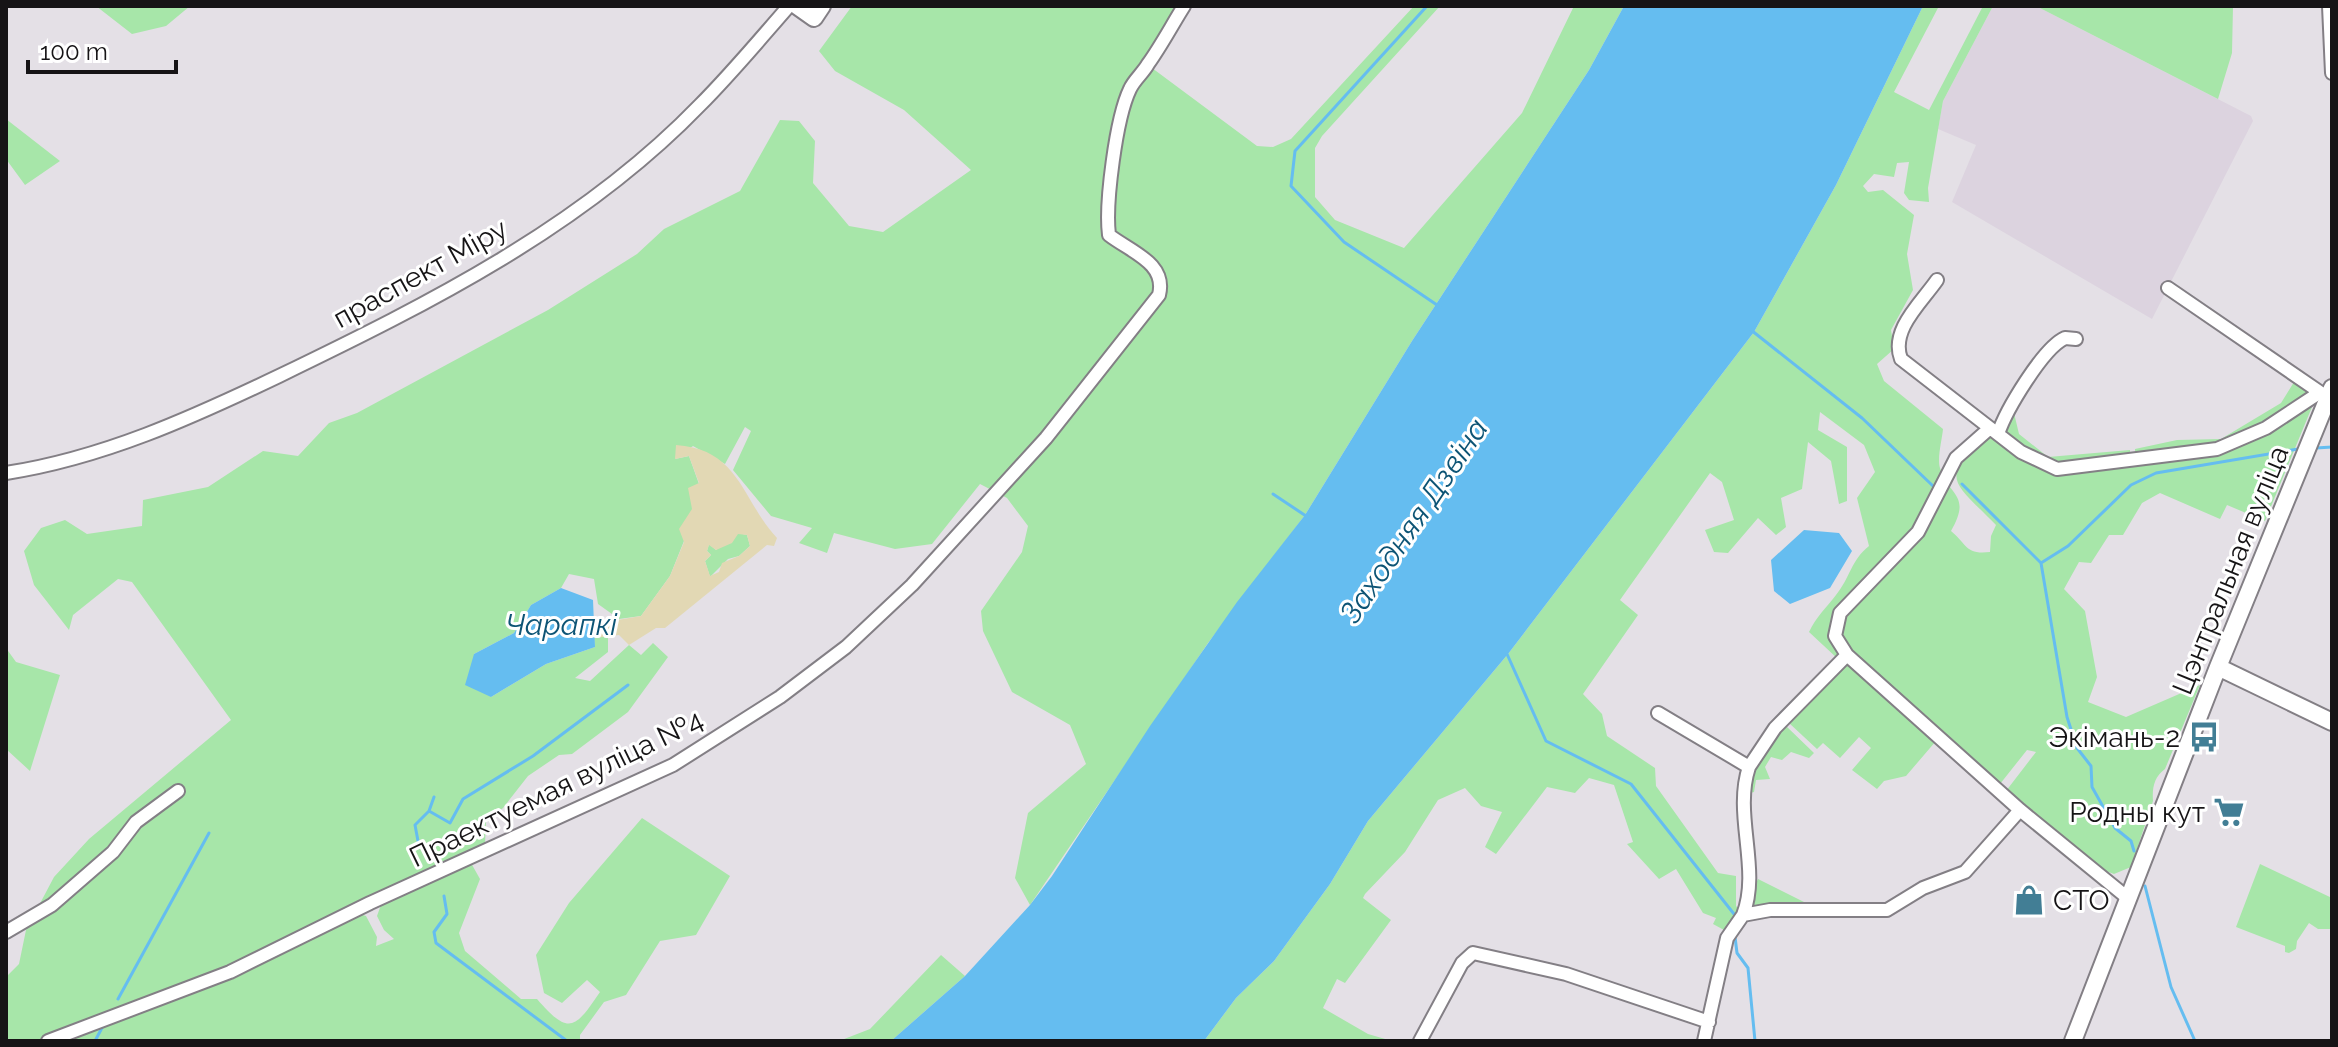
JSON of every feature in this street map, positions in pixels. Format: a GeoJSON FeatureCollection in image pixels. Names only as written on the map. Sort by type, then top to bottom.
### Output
{"type":"FeatureCollection","features":[{"type":"Feature","properties":{"kind":"main road"},"geometry":{"type":"LineString","coordinates":[[797,6],[818,12]]}},
{"type":"Feature","properties":{"kind":"main road","name":"Цэнтральная вуліца"},"geometry":{"type":"LineString","coordinates":[[2073,1041],[2326,392]]}},
{"type":"Feature","properties":{"kind":"main road"},"geometry":{"type":"LineString","coordinates":[[2218,667],[2332,722]]}},
{"type":"Feature","properties":{"kind":"street","name":"праспект Міру"},"geometry":{"type":"LineString","coordinates":[[6,473],[55,465],[133,440],[220,405],[413,311],[506,259],[595,197],[699,107],[789,6]]}},
{"type":"Feature","properties":{"kind":"street","name":"Праектуемая вуліца №4"},"geometry":{"type":"LineString","coordinates":[[48,1041],[230,972],[370,903],[673,765],[780,697],[846,647],[912,585],[1101,372],[1159,295],[1162,284],[1152,265],[1109,235],[1106,214],[1119,118],[1131,86],[1147,67],[1184,6]]}},
{"type":"Feature","properties":{"kind":"street"},"geometry":{"type":"LineString","coordinates":[[2329,6],[2332,73]]}},
{"type":"Feature","properties":{"kind":"street"},"geometry":{"type":"LineString","coordinates":[[1937,280],[1900,332],[1898,350],[1906,365],[2037,462],[2057,469],[2172,457],[2231,445],[2326,392],[2168,288]]}},
{"type":"Feature","properties":{"kind":"street"},"geometry":{"type":"LineString","coordinates":[[2076,339],[2065,338],[2052,349],[1994,431],[1956,458],[1918,532],[1840,613],[1835,636],[1847,655],[2020,810],[2129,899]]}},
{"type":"Feature","properties":{"kind":"street"},"geometry":{"type":"LineString","coordinates":[[1704,1041],[1727,938],[1743,915],[1749,889],[1743,794],[1749,767],[1775,728],[1847,655]]}},
{"type":"Feature","properties":{"kind":"street"},"geometry":{"type":"LineString","coordinates":[[1658,713],[1749,767]]}},
{"type":"Feature","properties":{"kind":"street"},"geometry":{"type":"LineString","coordinates":[[6,932],[52,905],[113,852],[136,822],[178,791]]}},
{"type":"Feature","properties":{"kind":"street"},"geometry":{"type":"LineString","coordinates":[[1743,915],[1770,910],[1887,910],[1923,888],[1965,872],[2020,810]]}},
{"type":"Feature","properties":{"kind":"street"},"geometry":{"type":"LineString","coordinates":[[1420,1041],[1462,963],[1473,953],[1566,974],[1709,1022]]}},
{"type":"Feature","properties":{"kind":"shaded area"},"geometry":{"type":"Polygon","coordinates":[[[1993,6],[2036,6],[2251,116],[2253,121],[2152,319],[1952,202],[1976,145],[1938,129],[1943,101],[1993,6]]]}},
{"type":"Feature","properties":{"kind":"green space"},"geometry":{"type":"Polygon","coordinates":[[[96,6],[190,6],[166,26],[132,34],[96,6]]]}},
{"type":"Feature","properties":{"kind":"green space"},"geometry":{"type":"Polygon","coordinates":[[[852,6],[1188,6],[1152,68],[1257,146],[1273,147],[1291,139],[1414,6],[1440,6],[1322,136],[1315,148],[1315,197],[1335,220],[1404,248],[1522,113],[1574,6],[1624,6],[1589,70],[1412,341],[1305,515],[1208,643],[1030,905],[1015,878],[1028,813],[1086,764],[1070,725],[1012,692],[983,631],[981,611],[1022,552],[1028,526],[1007,498],[980,484],[932,544],[895,549],[834,533],[827,553],[799,543],[812,528],[771,516],[733,470],[751,431],[745,427],[725,464],[693,446],[675,459],[689,456],[699,484],[684,541],[670,576],[641,616],[619,619],[598,604],[594,579],[569,574],[561,588],[531,605],[514,633],[474,654],[491,697],[546,664],[595,647],[594,638],[608,636],[608,652],[575,678],[590,681],[629,645],[641,655],[653,643],[668,657],[628,712],[572,754],[559,755],[528,776],[503,808],[486,822],[485,844],[226,968],[36,1041],[6,1041],[6,977],[19,964],[26,930],[54,877],[89,839],[231,720],[132,582],[118,579],[73,615],[69,630],[34,585],[24,551],[41,528],[65,520],[87,534],[142,526],[143,500],[208,487],[263,451],[298,456],[329,423],[357,413],[548,310],[637,254],[664,229],[740,191],[780,120],[799,121],[815,141],[813,183],[849,226],[883,232],[971,170],[904,110],[835,71],[819,51],[852,6]]]}},
{"type":"Feature","properties":{"kind":"green space"},"geometry":{"type":"Polygon","coordinates":[[[1923,6],[1939,6],[1894,92],[1929,110],[1983,6],[1993,6],[1943,101],[1928,188],[1929,202],[1909,200],[1904,193],[1909,162],[1897,163],[1894,177],[1874,174],[1863,186],[1868,192],[1883,190],[1914,215],[1907,254],[1913,290],[1891,330],[1894,349],[1877,364],[1884,381],[1943,429],[1940,468],[1959,502],[1957,519],[1951,531],[1967,548],[1990,552],[1991,536],[1996,525],[1961,488],[1957,470],[1963,460],[1991,434],[2035,464],[2206,455],[2310,405],[2312,407],[2265,521],[2227,505],[2220,519],[2160,493],[2142,503],[2123,535],[2109,535],[2091,563],[2079,562],[2064,589],[2085,611],[2097,677],[2088,702],[2126,717],[2200,685],[2165,769],[2154,783],[2153,801],[2131,867],[2114,874],[2098,868],[2006,791],[2036,752],[2027,750],[2000,784],[1841,644],[1834,618],[1830,631],[1841,654],[1838,659],[1809,632],[1841,589],[1858,557],[1869,546],[1857,498],[1875,472],[1864,445],[1820,412],[1818,430],[1847,447],[1847,501],[1839,504],[1831,461],[1808,442],[1802,489],[1781,498],[1786,527],[1776,535],[1758,518],[1728,553],[1714,552],[1705,530],[1734,520],[1722,482],[1710,473],[1620,600],[1638,615],[1583,694],[1602,714],[1607,736],[1655,768],[1656,786],[1718,873],[1736,876],[1736,906],[1742,913],[1758,879],[1812,906],[1768,908],[1724,930],[1713,924],[1716,918],[1703,913],[1676,869],[1659,879],[1627,844],[1633,842],[1614,785],[1589,778],[1575,793],[1547,787],[1496,854],[1485,847],[1502,812],[1481,806],[1465,788],[1438,800],[1405,852],[1365,894],[1363,898],[1391,920],[1345,983],[1337,979],[1323,1008],[1368,1034],[1392,1041],[1204,1041],[1236,998],[1274,961],[1330,884],[1368,821],[1508,654],[1754,332],[1836,185],[1923,6]]]}},
{"type":"Feature","properties":{"kind":"green space"},"geometry":{"type":"Polygon","coordinates":[[[2036,6],[2233,6],[2232,53],[2218,99],[2036,6]]]}},
{"type":"Feature","properties":{"kind":"green space"},"geometry":{"type":"Polygon","coordinates":[[[6,119],[60,161],[25,185],[6,159],[6,119]]]}},
{"type":"Feature","properties":{"kind":"green space"},"geometry":{"type":"Polygon","coordinates":[[[2294,382],[2310,391],[2301,403],[2230,442],[2135,455],[2135,449],[2177,440],[2221,439],[2281,403],[2294,382]]]}},
{"type":"Feature","properties":{"kind":"green space"},"geometry":{"type":"Polygon","coordinates":[[[2014,413],[2019,434],[2048,457],[2130,450],[2130,456],[2047,465],[2007,436],[2005,429],[2014,413]]]}},
{"type":"Feature","properties":{"kind":"green space"},"geometry":{"type":"Polygon","coordinates":[[[738,533],[747,535],[750,546],[739,556],[728,559],[710,577],[705,561],[711,555],[707,551],[709,544],[716,550],[738,533]]]}},
{"type":"Feature","properties":{"kind":"green space"},"geometry":{"type":"Polygon","coordinates":[[[6,648],[16,662],[60,675],[30,771],[6,749],[6,648]]]}},
{"type":"Feature","properties":{"kind":"green space"},"geometry":{"type":"Polygon","coordinates":[[[1848,662],[1936,741],[1906,776],[1884,781],[1877,789],[1852,770],[1871,748],[1859,737],[1840,758],[1823,743],[1817,749],[1789,723],[1789,719],[1848,662]]]}},
{"type":"Feature","properties":{"kind":"green space"},"geometry":{"type":"Polygon","coordinates":[[[1785,725],[1814,753],[1809,758],[1791,752],[1782,760],[1771,757],[1765,767],[1770,779],[1756,780],[1754,792],[1746,794],[1759,756],[1785,725]]]}},
{"type":"Feature","properties":{"kind":"green space"},"geometry":{"type":"Polygon","coordinates":[[[642,818],[730,876],[696,935],[660,941],[626,995],[604,1002],[580,1035],[580,1041],[65,1041],[360,914],[366,916],[377,937],[376,946],[394,939],[384,930],[377,916],[382,902],[471,863],[480,879],[459,933],[465,951],[521,999],[537,999],[557,1019],[571,1023],[584,1014],[600,992],[587,980],[562,1003],[544,993],[536,955],[569,903],[642,818]]]}},
{"type":"Feature","properties":{"kind":"green space"},"geometry":{"type":"Polygon","coordinates":[[[2260,864],[2332,898],[2332,929],[2318,929],[2309,923],[2297,941],[2296,949],[2289,953],[2285,952],[2285,946],[2236,927],[2260,864]]]}},
{"type":"Feature","properties":{"kind":"green space"},"geometry":{"type":"Polygon","coordinates":[[[941,955],[965,976],[891,1041],[839,1041],[870,1029],[941,955]]]}},
{"type":"Feature","properties":{"kind":"sand"},"geometry":{"type":"Polygon","coordinates":[[[676,445],[714,456],[727,466],[777,538],[774,546],[767,545],[665,628],[656,628],[629,645],[619,635],[594,638],[594,624],[641,616],[670,576],[684,542],[679,529],[692,509],[688,488],[699,483],[689,456],[675,459],[676,445]],[[738,534],[732,543],[716,550],[709,545],[707,551],[711,555],[705,561],[710,576],[719,572],[722,563],[739,556],[750,546],[747,535],[738,534]]]}},
{"type":"Feature","properties":{"kind":"water","name":"Заходняя Дзвіна"},"geometry":{"type":"Polygon","coordinates":[[[1624,6],[1923,6],[1836,185],[1754,332],[1508,654],[1368,821],[1330,884],[1274,961],[1236,998],[1204,1041],[891,1041],[965,976],[1030,905],[1052,876],[1150,726],[1237,602],[1305,515],[1412,341],[1589,70],[1624,6]]]}},
{"type":"Feature","properties":{"kind":"water"},"geometry":{"type":"Polygon","coordinates":[[[1804,530],[1839,533],[1852,551],[1830,588],[1790,604],[1774,591],[1771,560],[1804,530]]]}},
{"type":"Feature","properties":{"kind":"water","name":"Чарапкі"},"geometry":{"type":"Polygon","coordinates":[[[561,588],[593,600],[595,647],[546,664],[491,697],[465,685],[474,654],[514,633],[531,605],[561,588]]]}},
{"type":"Feature","properties":{"kind":"waterway"},"geometry":{"type":"LineString","coordinates":[[1427,6],[1295,151],[1291,186],[1344,242],[1440,307]]}},
{"type":"Feature","properties":{"kind":"waterway"},"geometry":{"type":"LineString","coordinates":[[1751,330],[1862,418],[1933,486]]}},
{"type":"Feature","properties":{"kind":"waterway"},"geometry":{"type":"LineString","coordinates":[[2316,448],[2332,447]]}},
{"type":"Feature","properties":{"kind":"waterway"},"geometry":{"type":"LineString","coordinates":[[2041,563],[2068,546],[2131,485],[2156,473],[2298,449]]}},
{"type":"Feature","properties":{"kind":"waterway"},"geometry":{"type":"LineString","coordinates":[[1962,484],[2041,563],[2067,717],[2077,748],[2091,766],[2092,787],[2115,828],[2131,841],[2134,851]]}},
{"type":"Feature","properties":{"kind":"waterway"},"geometry":{"type":"LineString","coordinates":[[1273,494],[1306,516]]}},
{"type":"Feature","properties":{"kind":"waterway"},"geometry":{"type":"LineString","coordinates":[[1507,654],[1546,741],[1631,784],[1734,914]]}},
{"type":"Feature","properties":{"kind":"waterway"},"geometry":{"type":"LineString","coordinates":[[429,811],[450,823],[463,799],[533,756],[628,685]]}},
{"type":"Feature","properties":{"kind":"waterway"},"geometry":{"type":"LineString","coordinates":[[418,841],[415,825],[429,811],[434,797]]}},
{"type":"Feature","properties":{"kind":"waterway"},"geometry":{"type":"LineString","coordinates":[[118,999],[209,833]]}},
{"type":"Feature","properties":{"kind":"waterway"},"geometry":{"type":"LineString","coordinates":[[2145,886],[2171,987],[2195,1041]]}},
{"type":"Feature","properties":{"kind":"waterway"},"geometry":{"type":"LineString","coordinates":[[444,896],[447,914],[434,932],[436,943],[567,1041]]}},
{"type":"Feature","properties":{"kind":"waterway"},"geometry":{"type":"LineString","coordinates":[[1735,937],[1737,953],[1748,968],[1755,1041]]}},
{"type":"Feature","properties":{"kind":"waterway"},"geometry":{"type":"LineString","coordinates":[[95,1041],[104,1024]]}},
{"type":"Feature","properties":{"kind":"place","name":"Экімань-2"},"geometry":{"type":"Point","coordinates":[2204,737]}},
{"type":"Feature","properties":{"kind":"place","name":"Родны кут"},"geometry":{"type":"Point","coordinates":[2229,812]}},
{"type":"Feature","properties":{"kind":"place","name":"СТО"},"geometry":{"type":"Point","coordinates":[2029,900]}}]}
